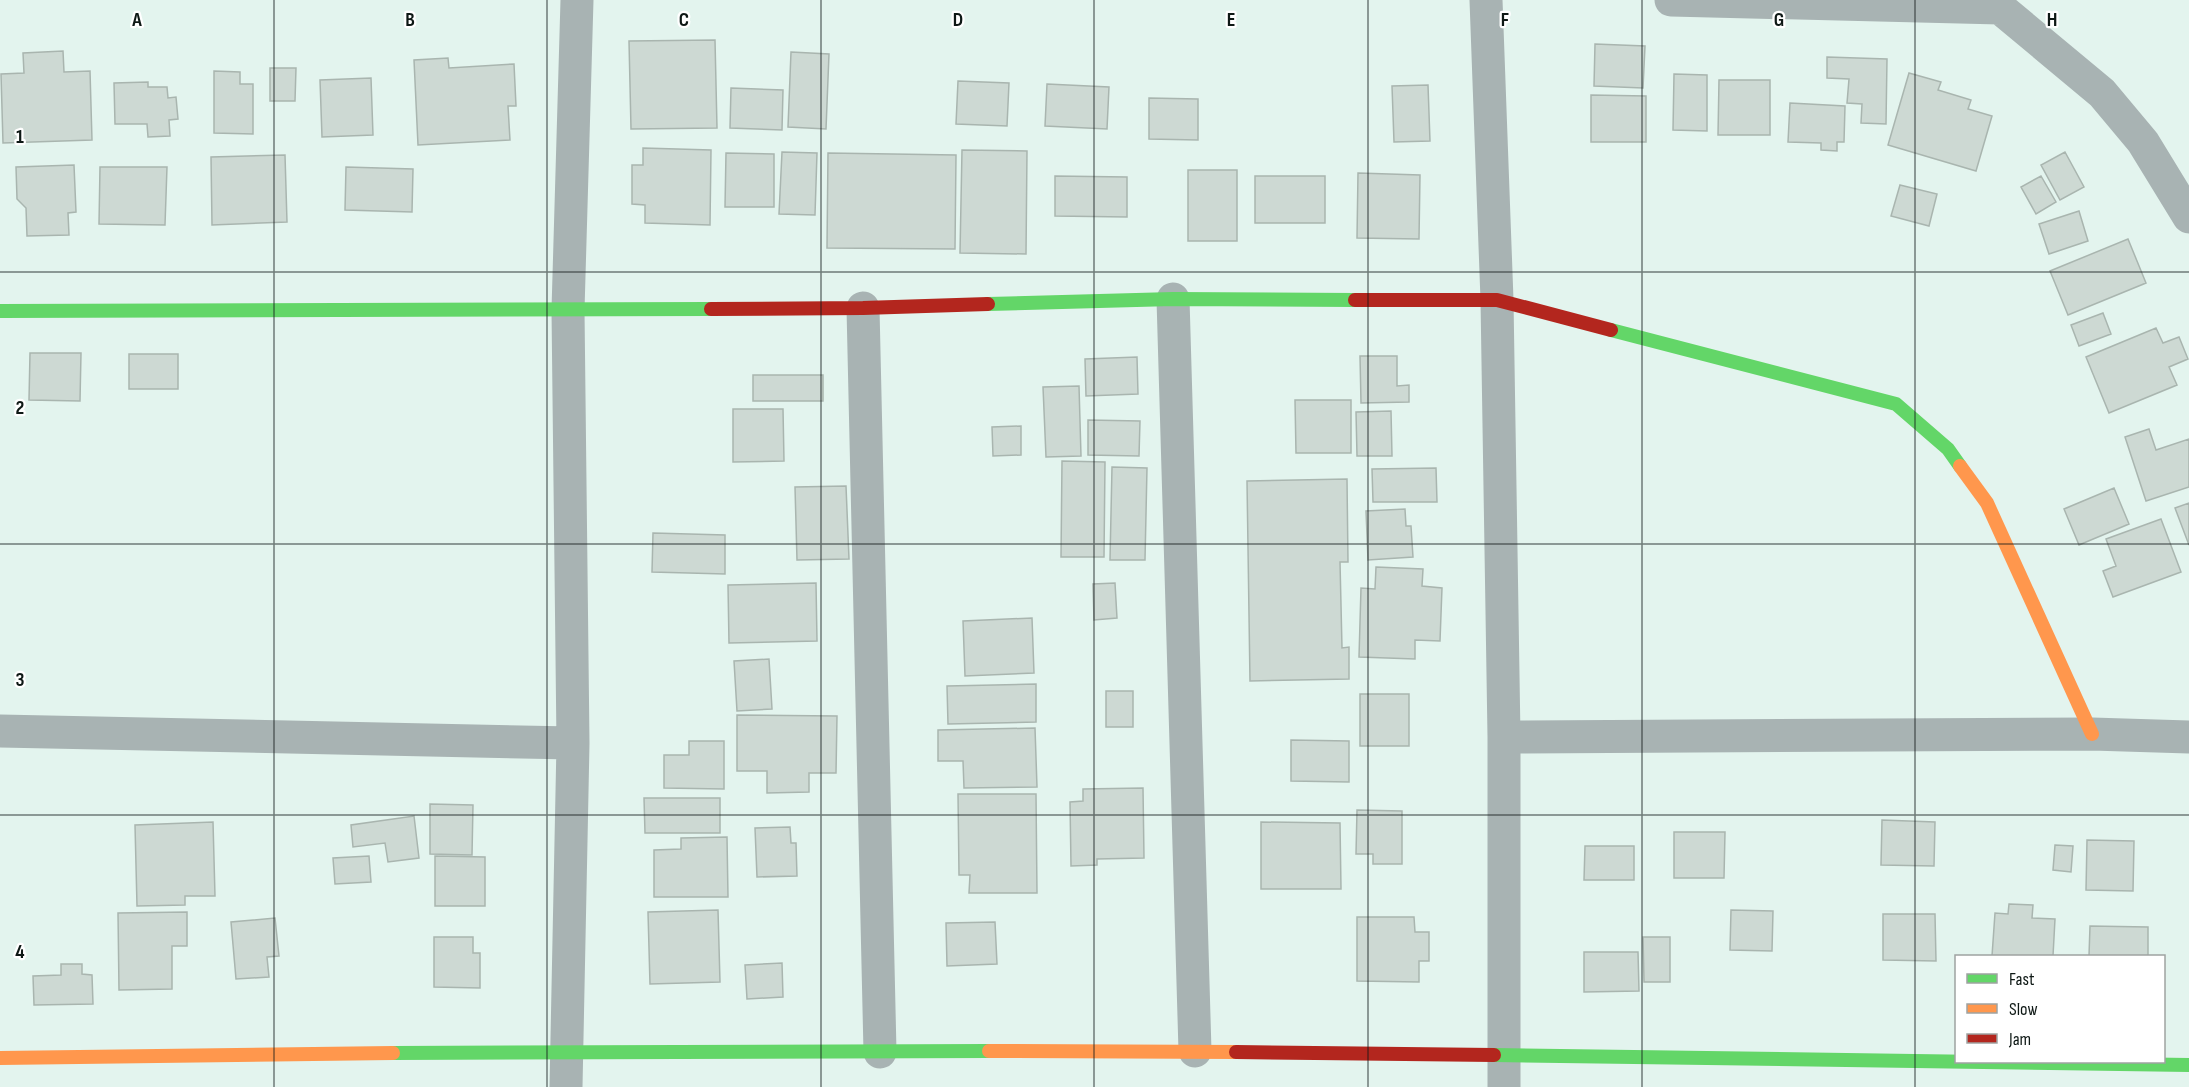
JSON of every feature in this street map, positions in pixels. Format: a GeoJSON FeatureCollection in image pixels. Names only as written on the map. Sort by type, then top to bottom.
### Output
{"type":"FeatureCollection","features":[{"type":"Feature","properties":{"kind":"street"},"geometry":{"type":"LineString","coordinates":[[566,1087],[573,743],[568,310],[577,0]]}},
{"type":"Feature","properties":{"kind":"street"},"geometry":{"type":"LineString","coordinates":[[1486,0],[1497,300],[1504,737],[1504,1087]]}},
{"type":"Feature","properties":{"kind":"street"},"geometry":{"type":"LineString","coordinates":[[1671,0],[2001,4],[2102,93],[2143,142],[2189,217]]}},
{"type":"Feature","properties":{"kind":"street"},"geometry":{"type":"LineString","coordinates":[[0,311],[863,308],[1173,299],[1497,300],[1896,404],[1948,449],[1987,503],[2092,734]]}},
{"type":"Feature","properties":{"kind":"street"},"geometry":{"type":"LineString","coordinates":[[1173,299],[1195,1051]]}},
{"type":"Feature","properties":{"kind":"street"},"geometry":{"type":"LineString","coordinates":[[863,308],[880,1052]]}},
{"type":"Feature","properties":{"kind":"street"},"geometry":{"type":"LineString","coordinates":[[0,731],[573,743]]}},
{"type":"Feature","properties":{"kind":"street"},"geometry":{"type":"LineString","coordinates":[[1504,737],[2092,734],[2189,737]]}},
{"type":"Feature","properties":{"kind":"street"},"geometry":{"type":"LineString","coordinates":[[0,1058],[565,1051],[1195,1051],[1955,1062]]}},
{"type":"Feature","properties":{"kind":"street"},"geometry":{"type":"LineString","coordinates":[[2052,1063],[2189,1065]]}},
{"type":"Feature","properties":{"kind":"building"},"geometry":{"type":"Polygon","coordinates":[[[715,40],[717,128],[631,129],[629,41],[715,40]]]}},
{"type":"Feature","properties":{"kind":"building"},"geometry":{"type":"Polygon","coordinates":[[[1595,44],[1645,46],[1643,88],[1594,86],[1595,44]]]}},
{"type":"Feature","properties":{"kind":"building"},"geometry":{"type":"Polygon","coordinates":[[[63,51],[64,72],[90,71],[92,140],[3,143],[1,74],[24,73],[23,53],[63,51]]]}},
{"type":"Feature","properties":{"kind":"building"},"geometry":{"type":"Polygon","coordinates":[[[791,52],[829,54],[826,129],[788,127],[791,52]]]}},
{"type":"Feature","properties":{"kind":"building"},"geometry":{"type":"Polygon","coordinates":[[[1827,57],[1887,59],[1886,124],[1861,123],[1862,104],[1847,103],[1849,79],[1827,78],[1827,57]]]}},
{"type":"Feature","properties":{"kind":"building"},"geometry":{"type":"Polygon","coordinates":[[[448,58],[449,68],[514,64],[516,106],[508,106],[510,140],[418,145],[414,60],[448,58]]]}},
{"type":"Feature","properties":{"kind":"building"},"geometry":{"type":"Polygon","coordinates":[[[270,68],[296,68],[295,101],[270,101],[270,68]]]}},
{"type":"Feature","properties":{"kind":"building"},"geometry":{"type":"Polygon","coordinates":[[[214,71],[240,72],[240,84],[253,84],[253,134],[214,133],[214,71]]]}},
{"type":"Feature","properties":{"kind":"building"},"geometry":{"type":"Polygon","coordinates":[[[1909,73],[1941,82],[1938,90],[1971,100],[1968,109],[1992,116],[1976,171],[1888,145],[1909,73]]]}},
{"type":"Feature","properties":{"kind":"building"},"geometry":{"type":"Polygon","coordinates":[[[1674,74],[1707,75],[1707,131],[1673,130],[1674,74]]]}},
{"type":"Feature","properties":{"kind":"building"},"geometry":{"type":"Polygon","coordinates":[[[371,78],[373,135],[322,137],[320,80],[371,78]]]}},
{"type":"Feature","properties":{"kind":"building"},"geometry":{"type":"Polygon","coordinates":[[[1719,80],[1770,80],[1770,135],[1718,135],[1719,80]]]}},
{"type":"Feature","properties":{"kind":"building"},"geometry":{"type":"Polygon","coordinates":[[[958,81],[1009,83],[1007,126],[956,124],[958,81]]]}},
{"type":"Feature","properties":{"kind":"building"},"geometry":{"type":"Polygon","coordinates":[[[148,82],[148,87],[167,87],[168,98],[176,97],[178,119],[169,120],[170,136],[148,137],[147,124],[115,124],[114,83],[148,82]]]}},
{"type":"Feature","properties":{"kind":"building"},"geometry":{"type":"Polygon","coordinates":[[[1047,84],[1109,87],[1107,129],[1045,126],[1047,84]]]}},
{"type":"Feature","properties":{"kind":"building"},"geometry":{"type":"Polygon","coordinates":[[[1428,85],[1430,141],[1394,142],[1392,86],[1428,85]]]}},
{"type":"Feature","properties":{"kind":"building"},"geometry":{"type":"Polygon","coordinates":[[[731,88],[783,90],[782,130],[730,128],[731,88]]]}},
{"type":"Feature","properties":{"kind":"building"},"geometry":{"type":"Polygon","coordinates":[[[1591,95],[1646,96],[1646,142],[1591,142],[1591,95]]]}},
{"type":"Feature","properties":{"kind":"building"},"geometry":{"type":"Polygon","coordinates":[[[1149,98],[1198,99],[1198,140],[1149,139],[1149,98]]]}},
{"type":"Feature","properties":{"kind":"building"},"geometry":{"type":"Polygon","coordinates":[[[1790,103],[1845,106],[1844,142],[1837,142],[1837,151],[1821,150],[1821,143],[1788,142],[1790,103]]]}},
{"type":"Feature","properties":{"kind":"building"},"geometry":{"type":"Polygon","coordinates":[[[643,148],[711,150],[710,225],[645,223],[645,205],[632,204],[632,165],[643,165],[643,148]]]}},
{"type":"Feature","properties":{"kind":"building"},"geometry":{"type":"Polygon","coordinates":[[[962,150],[1027,151],[1026,254],[960,253],[962,150]]]}},
{"type":"Feature","properties":{"kind":"building"},"geometry":{"type":"Polygon","coordinates":[[[782,152],[817,153],[815,215],[779,214],[782,152]]]}},
{"type":"Feature","properties":{"kind":"building"},"geometry":{"type":"Polygon","coordinates":[[[2065,152],[2084,187],[2060,200],[2041,165],[2065,152]]]}},
{"type":"Feature","properties":{"kind":"building"},"geometry":{"type":"Polygon","coordinates":[[[726,153],[774,154],[774,207],[725,207],[726,153]]]}},
{"type":"Feature","properties":{"kind":"building"},"geometry":{"type":"Polygon","coordinates":[[[828,153],[956,155],[955,249],[827,248],[828,153]]]}},
{"type":"Feature","properties":{"kind":"building"},"geometry":{"type":"Polygon","coordinates":[[[285,155],[287,222],[212,225],[211,157],[285,155]]]}},
{"type":"Feature","properties":{"kind":"building"},"geometry":{"type":"Polygon","coordinates":[[[74,165],[76,212],[68,213],[69,235],[27,236],[26,208],[17,199],[16,167],[74,165]]]}},
{"type":"Feature","properties":{"kind":"building"},"geometry":{"type":"Polygon","coordinates":[[[100,167],[167,167],[165,225],[99,224],[100,167]]]}},
{"type":"Feature","properties":{"kind":"building"},"geometry":{"type":"Polygon","coordinates":[[[346,167],[413,169],[412,212],[345,210],[346,167]]]}},
{"type":"Feature","properties":{"kind":"building"},"geometry":{"type":"Polygon","coordinates":[[[1188,170],[1237,170],[1237,241],[1188,241],[1188,170]]]}},
{"type":"Feature","properties":{"kind":"building"},"geometry":{"type":"Polygon","coordinates":[[[1358,173],[1420,175],[1419,239],[1357,238],[1358,173]]]}},
{"type":"Feature","properties":{"kind":"building"},"geometry":{"type":"Polygon","coordinates":[[[1055,176],[1127,177],[1127,217],[1055,216],[1055,176]]]}},
{"type":"Feature","properties":{"kind":"building"},"geometry":{"type":"Polygon","coordinates":[[[1255,176],[1325,176],[1325,223],[1255,223],[1255,176]]]}},
{"type":"Feature","properties":{"kind":"building"},"geometry":{"type":"Polygon","coordinates":[[[2041,176],[2056,202],[2036,214],[2021,187],[2041,176]]]}},
{"type":"Feature","properties":{"kind":"building"},"geometry":{"type":"Polygon","coordinates":[[[1900,185],[1937,194],[1929,226],[1891,216],[1900,185]]]}},
{"type":"Feature","properties":{"kind":"building"},"geometry":{"type":"Polygon","coordinates":[[[2079,211],[2088,241],[2049,254],[2039,224],[2079,211]]]}},
{"type":"Feature","properties":{"kind":"building"},"geometry":{"type":"Polygon","coordinates":[[[2128,239],[2146,283],[2068,315],[2050,271],[2128,239]]]}},
{"type":"Feature","properties":{"kind":"building"},"geometry":{"type":"Polygon","coordinates":[[[2103,313],[2111,334],[2079,346],[2071,325],[2103,313]]]}},
{"type":"Feature","properties":{"kind":"building"},"geometry":{"type":"Polygon","coordinates":[[[2156,328],[2163,343],[2179,337],[2188,359],[2169,367],[2177,385],[2109,413],[2086,357],[2156,328]]]}},
{"type":"Feature","properties":{"kind":"building"},"geometry":{"type":"Polygon","coordinates":[[[30,353],[81,353],[80,401],[29,400],[30,353]]]}},
{"type":"Feature","properties":{"kind":"building"},"geometry":{"type":"Polygon","coordinates":[[[129,354],[178,354],[178,389],[129,389],[129,354]]]}},
{"type":"Feature","properties":{"kind":"building"},"geometry":{"type":"Polygon","coordinates":[[[1360,356],[1397,356],[1397,386],[1409,385],[1409,402],[1361,403],[1360,356]]]}},
{"type":"Feature","properties":{"kind":"building"},"geometry":{"type":"Polygon","coordinates":[[[1137,357],[1138,394],[1086,396],[1085,359],[1137,357]]]}},
{"type":"Feature","properties":{"kind":"building"},"geometry":{"type":"Polygon","coordinates":[[[753,375],[823,375],[823,401],[753,401],[753,375]]]}},
{"type":"Feature","properties":{"kind":"building"},"geometry":{"type":"Polygon","coordinates":[[[1079,386],[1081,456],[1046,457],[1043,387],[1079,386]]]}},
{"type":"Feature","properties":{"kind":"building"},"geometry":{"type":"Polygon","coordinates":[[[1295,400],[1351,400],[1351,453],[1296,453],[1295,400]]]}},
{"type":"Feature","properties":{"kind":"building"},"geometry":{"type":"Polygon","coordinates":[[[733,409],[783,409],[784,461],[733,462],[733,409]]]}},
{"type":"Feature","properties":{"kind":"building"},"geometry":{"type":"Polygon","coordinates":[[[1391,411],[1392,456],[1357,456],[1356,412],[1391,411]]]}},
{"type":"Feature","properties":{"kind":"building"},"geometry":{"type":"Polygon","coordinates":[[[1088,420],[1140,421],[1139,456],[1088,455],[1088,420]]]}},
{"type":"Feature","properties":{"kind":"building"},"geometry":{"type":"Polygon","coordinates":[[[1021,426],[1021,455],[993,456],[992,427],[1021,426]]]}},
{"type":"Feature","properties":{"kind":"building"},"geometry":{"type":"Polygon","coordinates":[[[2149,429],[2156,450],[2189,439],[2189,487],[2146,501],[2125,437],[2149,429]]]}},
{"type":"Feature","properties":{"kind":"building"},"geometry":{"type":"Polygon","coordinates":[[[1062,461],[1105,462],[1104,557],[1061,557],[1062,461]]]}},
{"type":"Feature","properties":{"kind":"building"},"geometry":{"type":"Polygon","coordinates":[[[1112,467],[1147,468],[1145,560],[1110,560],[1112,467]]]}},
{"type":"Feature","properties":{"kind":"building"},"geometry":{"type":"Polygon","coordinates":[[[1436,468],[1437,502],[1373,502],[1372,469],[1436,468]]]}},
{"type":"Feature","properties":{"kind":"building"},"geometry":{"type":"Polygon","coordinates":[[[1347,479],[1348,562],[1340,562],[1342,648],[1349,647],[1349,679],[1250,681],[1247,481],[1347,479]]]}},
{"type":"Feature","properties":{"kind":"building"},"geometry":{"type":"Polygon","coordinates":[[[846,486],[849,559],[797,560],[795,487],[846,486]]]}},
{"type":"Feature","properties":{"kind":"building"},"geometry":{"type":"Polygon","coordinates":[[[2114,488],[2129,524],[2079,545],[2064,509],[2114,488]]]}},
{"type":"Feature","properties":{"kind":"building"},"geometry":{"type":"Polygon","coordinates":[[[2189,503],[2189,545],[2175,508],[2189,503]]]}},
{"type":"Feature","properties":{"kind":"building"},"geometry":{"type":"Polygon","coordinates":[[[1405,509],[1406,526],[1411,526],[1413,557],[1368,560],[1366,511],[1405,509]]]}},
{"type":"Feature","properties":{"kind":"building"},"geometry":{"type":"Polygon","coordinates":[[[2161,519],[2181,572],[2113,597],[2103,571],[2116,566],[2106,539],[2161,519]]]}},
{"type":"Feature","properties":{"kind":"building"},"geometry":{"type":"Polygon","coordinates":[[[653,533],[725,535],[725,574],[652,572],[653,533]]]}},
{"type":"Feature","properties":{"kind":"building"},"geometry":{"type":"Polygon","coordinates":[[[1376,567],[1423,569],[1422,586],[1442,588],[1440,641],[1415,640],[1415,659],[1359,657],[1361,588],[1375,589],[1376,567]]]}},
{"type":"Feature","properties":{"kind":"building"},"geometry":{"type":"Polygon","coordinates":[[[816,583],[817,641],[729,643],[728,585],[816,583]]]}},
{"type":"Feature","properties":{"kind":"building"},"geometry":{"type":"Polygon","coordinates":[[[1115,583],[1117,618],[1094,620],[1093,584],[1115,583]]]}},
{"type":"Feature","properties":{"kind":"building"},"geometry":{"type":"Polygon","coordinates":[[[1032,618],[1034,673],[965,676],[963,621],[1032,618]]]}},
{"type":"Feature","properties":{"kind":"building"},"geometry":{"type":"Polygon","coordinates":[[[769,659],[772,709],[737,711],[734,661],[769,659]]]}},
{"type":"Feature","properties":{"kind":"building"},"geometry":{"type":"Polygon","coordinates":[[[1036,684],[1036,722],[948,724],[947,686],[1036,684]]]}},
{"type":"Feature","properties":{"kind":"building"},"geometry":{"type":"Polygon","coordinates":[[[1106,691],[1133,691],[1133,727],[1106,727],[1106,691]]]}},
{"type":"Feature","properties":{"kind":"building"},"geometry":{"type":"Polygon","coordinates":[[[1360,694],[1409,694],[1409,746],[1360,746],[1360,694]]]}},
{"type":"Feature","properties":{"kind":"building"},"geometry":{"type":"Polygon","coordinates":[[[737,715],[837,716],[836,773],[809,773],[809,792],[767,793],[767,771],[737,771],[737,715]]]}},
{"type":"Feature","properties":{"kind":"building"},"geometry":{"type":"Polygon","coordinates":[[[1035,728],[1037,787],[964,788],[963,761],[938,761],[938,730],[1035,728]]]}},
{"type":"Feature","properties":{"kind":"building"},"geometry":{"type":"Polygon","coordinates":[[[1291,740],[1349,741],[1349,782],[1291,781],[1291,740]]]}},
{"type":"Feature","properties":{"kind":"building"},"geometry":{"type":"Polygon","coordinates":[[[689,741],[724,741],[724,789],[664,788],[664,755],[689,755],[689,741]]]}},
{"type":"Feature","properties":{"kind":"building"},"geometry":{"type":"Polygon","coordinates":[[[1143,788],[1144,858],[1097,859],[1097,865],[1071,866],[1070,802],[1083,801],[1083,789],[1143,788]]]}},
{"type":"Feature","properties":{"kind":"building"},"geometry":{"type":"Polygon","coordinates":[[[958,794],[1036,794],[1037,893],[969,893],[970,875],[959,875],[958,794]]]}},
{"type":"Feature","properties":{"kind":"building"},"geometry":{"type":"Polygon","coordinates":[[[644,798],[720,798],[720,833],[645,833],[644,798]]]}},
{"type":"Feature","properties":{"kind":"building"},"geometry":{"type":"Polygon","coordinates":[[[430,804],[473,805],[472,855],[430,854],[430,804]]]}},
{"type":"Feature","properties":{"kind":"building"},"geometry":{"type":"Polygon","coordinates":[[[1357,810],[1402,811],[1402,864],[1373,864],[1373,854],[1356,854],[1357,810]]]}},
{"type":"Feature","properties":{"kind":"building"},"geometry":{"type":"Polygon","coordinates":[[[414,816],[419,858],[388,862],[385,843],[353,847],[351,825],[414,816]]]}},
{"type":"Feature","properties":{"kind":"building"},"geometry":{"type":"Polygon","coordinates":[[[1882,820],[1935,822],[1934,866],[1881,865],[1882,820]]]}},
{"type":"Feature","properties":{"kind":"building"},"geometry":{"type":"Polygon","coordinates":[[[213,822],[215,896],[185,896],[185,905],[137,906],[135,825],[213,822]]]}},
{"type":"Feature","properties":{"kind":"building"},"geometry":{"type":"Polygon","coordinates":[[[1261,822],[1340,823],[1341,889],[1261,889],[1261,822]]]}},
{"type":"Feature","properties":{"kind":"building"},"geometry":{"type":"Polygon","coordinates":[[[790,827],[791,843],[796,843],[797,876],[757,877],[755,828],[790,827]]]}},
{"type":"Feature","properties":{"kind":"building"},"geometry":{"type":"Polygon","coordinates":[[[1674,832],[1725,832],[1724,878],[1674,878],[1674,832]]]}},
{"type":"Feature","properties":{"kind":"building"},"geometry":{"type":"Polygon","coordinates":[[[727,837],[728,897],[654,897],[654,850],[681,849],[681,838],[727,837]]]}},
{"type":"Feature","properties":{"kind":"building"},"geometry":{"type":"Polygon","coordinates":[[[2087,840],[2134,841],[2133,891],[2086,890],[2087,840]]]}},
{"type":"Feature","properties":{"kind":"building"},"geometry":{"type":"Polygon","coordinates":[[[2055,845],[2073,846],[2071,872],[2053,870],[2055,845]]]}},
{"type":"Feature","properties":{"kind":"building"},"geometry":{"type":"Polygon","coordinates":[[[1585,846],[1634,846],[1634,880],[1584,880],[1585,846]]]}},
{"type":"Feature","properties":{"kind":"building"},"geometry":{"type":"Polygon","coordinates":[[[369,856],[371,882],[335,884],[333,858],[369,856]]]}},
{"type":"Feature","properties":{"kind":"building"},"geometry":{"type":"Polygon","coordinates":[[[435,856],[485,857],[485,906],[435,906],[435,856]]]}},
{"type":"Feature","properties":{"kind":"building"},"geometry":{"type":"Polygon","coordinates":[[[2009,904],[2033,905],[2032,918],[2055,919],[2053,955],[1992,955],[1995,913],[2008,914],[2009,904]]]}},
{"type":"Feature","properties":{"kind":"building"},"geometry":{"type":"Polygon","coordinates":[[[718,910],[720,982],[650,984],[648,912],[718,910]]]}},
{"type":"Feature","properties":{"kind":"building"},"geometry":{"type":"Polygon","coordinates":[[[1731,910],[1773,911],[1772,951],[1730,950],[1731,910]]]}},
{"type":"Feature","properties":{"kind":"building"},"geometry":{"type":"Polygon","coordinates":[[[187,912],[187,946],[172,946],[172,989],[119,990],[118,913],[187,912]]]}},
{"type":"Feature","properties":{"kind":"building"},"geometry":{"type":"Polygon","coordinates":[[[1883,914],[1935,914],[1936,961],[1883,960],[1883,914]]]}},
{"type":"Feature","properties":{"kind":"building"},"geometry":{"type":"Polygon","coordinates":[[[1357,917],[1414,917],[1415,932],[1429,932],[1429,961],[1419,961],[1419,982],[1357,981],[1357,917]]]}},
{"type":"Feature","properties":{"kind":"building"},"geometry":{"type":"Polygon","coordinates":[[[275,918],[279,956],[267,957],[269,977],[236,979],[231,922],[275,918]]]}},
{"type":"Feature","properties":{"kind":"building"},"geometry":{"type":"Polygon","coordinates":[[[995,922],[997,964],[947,966],[946,923],[995,922]]]}},
{"type":"Feature","properties":{"kind":"building"},"geometry":{"type":"Polygon","coordinates":[[[2090,926],[2148,927],[2148,955],[2089,955],[2090,926]]]}},
{"type":"Feature","properties":{"kind":"building"},"geometry":{"type":"Polygon","coordinates":[[[434,937],[473,937],[473,953],[480,953],[480,988],[434,987],[434,937]]]}},
{"type":"Feature","properties":{"kind":"building"},"geometry":{"type":"Polygon","coordinates":[[[1643,937],[1670,937],[1670,982],[1644,982],[1643,937]]]}},
{"type":"Feature","properties":{"kind":"building"},"geometry":{"type":"Polygon","coordinates":[[[1584,952],[1638,952],[1639,991],[1584,992],[1584,952]]]}},
{"type":"Feature","properties":{"kind":"building"},"geometry":{"type":"Polygon","coordinates":[[[782,963],[783,997],[747,999],[745,965],[782,963]]]}},
{"type":"Feature","properties":{"kind":"building"},"geometry":{"type":"Polygon","coordinates":[[[61,964],[82,964],[82,974],[92,975],[93,1004],[34,1005],[33,976],[61,975],[61,964]]]}},
{"type":"Feature","properties":{"kind":"traffic: fast"},"geometry":{"type":"LineString","coordinates":[[988,304],[1173,299],[1355,300]]}},
{"type":"Feature","properties":{"kind":"traffic: fast"},"geometry":{"type":"LineString","coordinates":[[0,311],[711,309]]}},
{"type":"Feature","properties":{"kind":"traffic: fast"},"geometry":{"type":"LineString","coordinates":[[1611,330],[1896,404],[1948,449],[1960,466]]}},
{"type":"Feature","properties":{"kind":"traffic: fast"},"geometry":{"type":"LineString","coordinates":[[393,1053],[989,1051]]}},
{"type":"Feature","properties":{"kind":"traffic: fast"},"geometry":{"type":"LineString","coordinates":[[1494,1055],[1955,1062]]}},
{"type":"Feature","properties":{"kind":"traffic: fast"},"geometry":{"type":"LineString","coordinates":[[2050,1063],[2189,1065]]}},
{"type":"Feature","properties":{"kind":"traffic: slow"},"geometry":{"type":"LineString","coordinates":[[1960,466],[1987,503],[2092,734]]}},
{"type":"Feature","properties":{"kind":"traffic: slow"},"geometry":{"type":"LineString","coordinates":[[989,1051],[1236,1052]]}},
{"type":"Feature","properties":{"kind":"traffic: slow"},"geometry":{"type":"LineString","coordinates":[[0,1058],[393,1053]]}},
{"type":"Feature","properties":{"kind":"traffic: jam"},"geometry":{"type":"LineString","coordinates":[[1355,300],[1497,300],[1611,330]]}},
{"type":"Feature","properties":{"kind":"traffic: jam"},"geometry":{"type":"LineString","coordinates":[[711,309],[988,304]]}},
{"type":"Feature","properties":{"kind":"traffic: jam"},"geometry":{"type":"LineString","coordinates":[[1236,1052],[1494,1055]]}}]}
